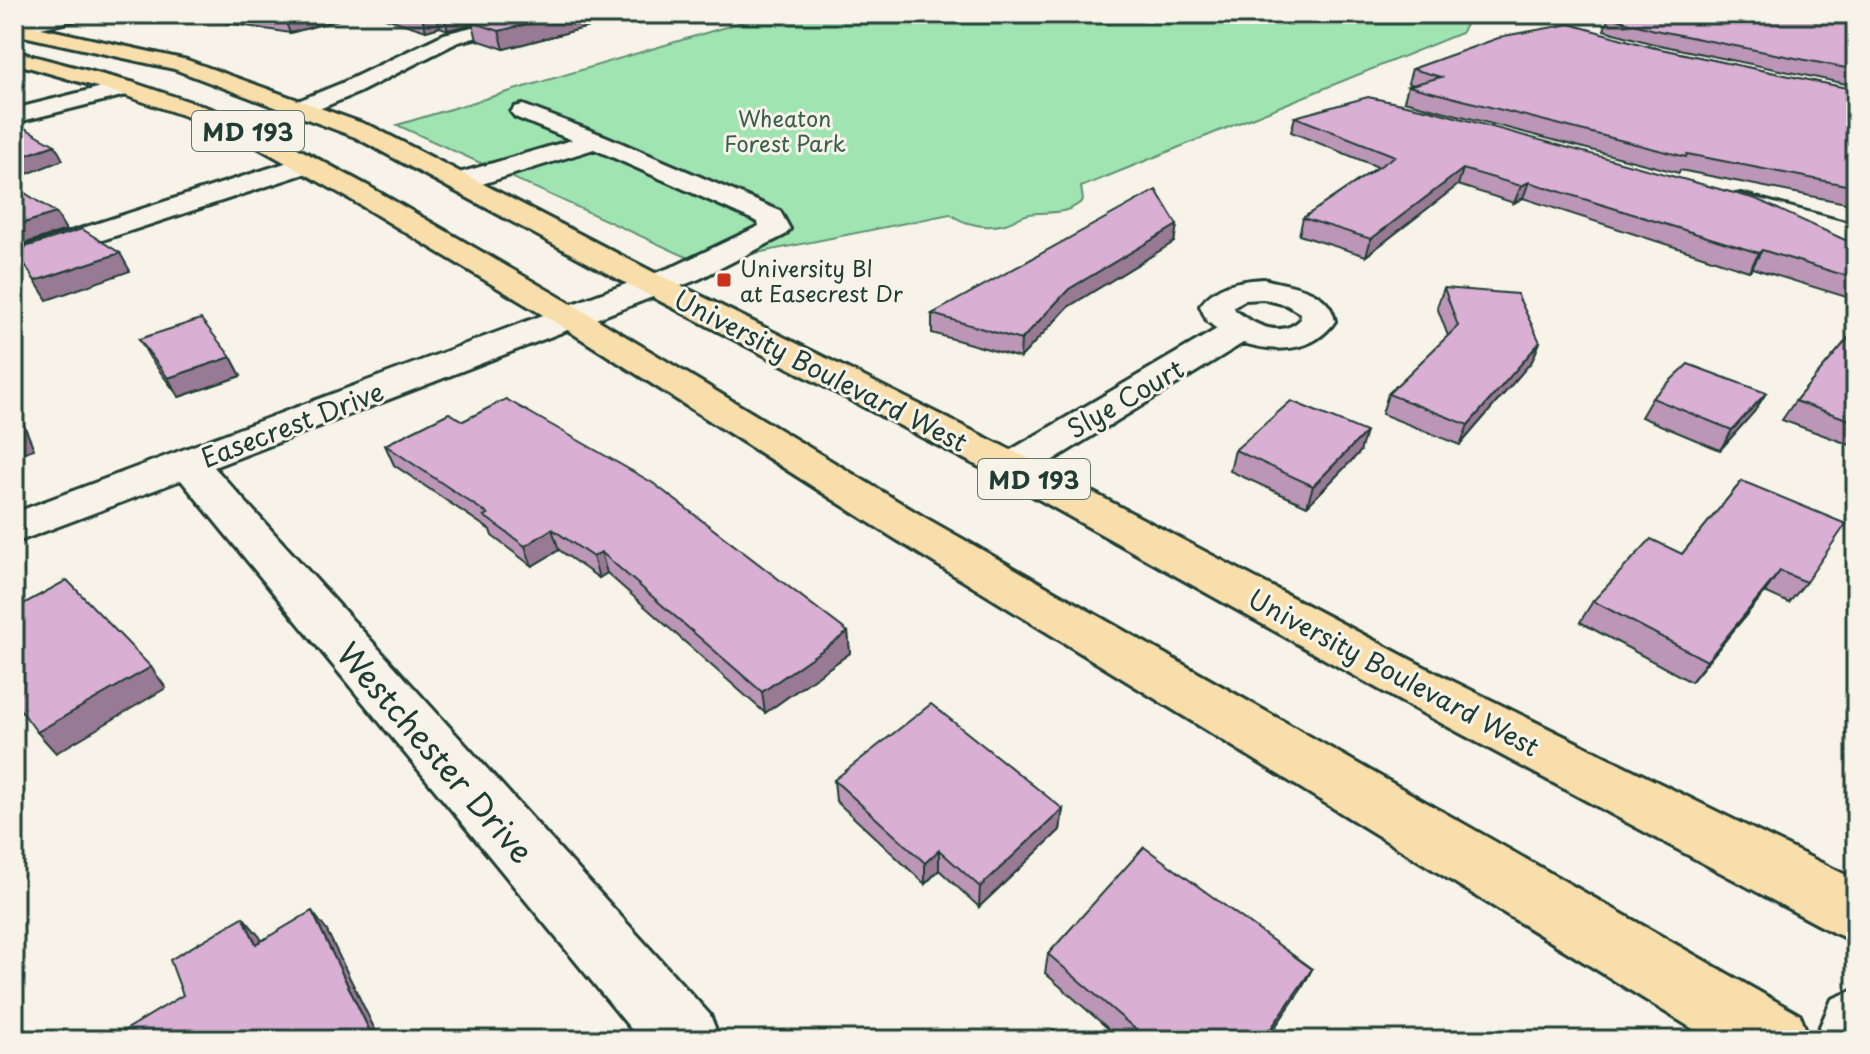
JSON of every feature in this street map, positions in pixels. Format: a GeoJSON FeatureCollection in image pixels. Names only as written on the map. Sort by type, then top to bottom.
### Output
{"type":"FeatureCollection","features":[{"type":"Feature","properties":{"kind":"main road","name":"University Boulevard West"},"geometry":{"type":"LineString","coordinates":[[14,28],[180,64],[364,132],[654,285],[1012,467],[1418,687],[1856,912]]}},
{"type":"Feature","properties":{"kind":"main road","name":"MD 193"},"geometry":{"type":"LineString","coordinates":[[14,57],[126,88],[238,126],[307,164],[570,317],[908,527],[1775,1040]]}},
{"type":"Feature","properties":{"kind":"street"},"geometry":{"type":"LineString","coordinates":[[14,28],[78,14]]}},
{"type":"Feature","properties":{"kind":"street"},"geometry":{"type":"LineString","coordinates":[[301,108],[350,88],[451,38],[548,14]]}},
{"type":"Feature","properties":{"kind":"street"},"geometry":{"type":"LineString","coordinates":[[14,116],[126,88]]}},
{"type":"Feature","properties":{"kind":"street"},"geometry":{"type":"LineString","coordinates":[[523,112],[596,141]]}},
{"type":"Feature","properties":{"kind":"street"},"geometry":{"type":"LineString","coordinates":[[459,182],[596,141]]}},
{"type":"Feature","properties":{"kind":"street","name":"Easecrest Drive"},"geometry":{"type":"LineString","coordinates":[[14,529],[688,272],[775,229],[770,217],[596,141]]}},
{"type":"Feature","properties":{"kind":"street"},"geometry":{"type":"LineString","coordinates":[[14,260],[307,164]]}},
{"type":"Feature","properties":{"kind":"street"},"geometry":{"type":"LineString","coordinates":[[1719,196],[1856,234]]}},
{"type":"Feature","properties":{"kind":"street","name":"Slye Court"},"geometry":{"type":"LineString","coordinates":[[1012,467],[1239,331]]}},
{"type":"Feature","properties":{"kind":"street","name":"Westchester Drive"},"geometry":{"type":"LineString","coordinates":[[188,463],[685,1040]]}},
{"type":"Feature","properties":{"kind":"street"},"geometry":{"type":"LineString","coordinates":[[1849,1040],[1856,1023]]}},
{"type":"Feature","properties":{"kind":"green space","name":"Wheaton Forest Park"},"geometry":{"type":"Polygon","coordinates":[[[769,14],[1473,14],[1461,33],[1081,187],[1083,200],[1071,209],[1029,214],[1008,223],[990,226],[969,223],[950,214],[702,264],[397,125],[769,14]]]}},
{"type":"Feature","properties":{"kind":"building"},"geometry":{"type":"Polygon","coordinates":[[[507,14],[566,14],[499,31],[472,22],[507,14]]]}},
{"type":"Feature","properties":{"kind":"building"},"geometry":{"type":"Polygon","coordinates":[[[1628,14],[1856,14],[1856,70],[1655,30],[1609,17],[1628,14]]]}},
{"type":"Feature","properties":{"kind":"building"},"geometry":{"type":"Polygon","coordinates":[[[1570,24],[1651,47],[1856,90],[1856,187],[1687,154],[1686,157],[1408,86],[1441,77],[1412,69],[1504,36],[1570,24]]]}},
{"type":"Feature","properties":{"kind":"building"},"geometry":{"type":"Polygon","coordinates":[[[1368,97],[1430,110],[1756,199],[1856,245],[1856,279],[1762,250],[1759,253],[1529,182],[1521,186],[1463,169],[1371,239],[1303,218],[1395,156],[1295,117],[1368,97]]]}},
{"type":"Feature","properties":{"kind":"building"},"geometry":{"type":"Polygon","coordinates":[[[14,122],[55,145],[14,159],[14,122]]]}},
{"type":"Feature","properties":{"kind":"building"},"geometry":{"type":"Polygon","coordinates":[[[14,186],[56,213],[14,226],[14,186]]]}},
{"type":"Feature","properties":{"kind":"building"},"geometry":{"type":"Polygon","coordinates":[[[1156,190],[1177,225],[1069,289],[1021,340],[932,314],[1156,190]]]}},
{"type":"Feature","properties":{"kind":"building"},"geometry":{"type":"Polygon","coordinates":[[[82,229],[120,253],[35,281],[16,250],[82,229]]]}},
{"type":"Feature","properties":{"kind":"building"},"geometry":{"type":"Polygon","coordinates":[[[1444,288],[1517,294],[1540,342],[1468,425],[1388,394],[1458,326],[1444,288]]]}},
{"type":"Feature","properties":{"kind":"building"},"geometry":{"type":"Polygon","coordinates":[[[201,319],[231,357],[168,378],[139,339],[201,319]]]}},
{"type":"Feature","properties":{"kind":"building"},"geometry":{"type":"Polygon","coordinates":[[[1856,329],[1856,422],[1795,401],[1856,329]]]}},
{"type":"Feature","properties":{"kind":"building"},"geometry":{"type":"Polygon","coordinates":[[[1688,364],[1766,393],[1732,430],[1652,398],[1688,364]]]}},
{"type":"Feature","properties":{"kind":"building"},"geometry":{"type":"Polygon","coordinates":[[[506,399],[653,483],[848,632],[762,692],[601,552],[593,557],[552,529],[525,546],[484,516],[488,514],[385,445],[449,413],[463,421],[506,399]]]}},
{"type":"Feature","properties":{"kind":"building"},"geometry":{"type":"Polygon","coordinates":[[[1291,401],[1366,432],[1313,486],[1235,450],[1291,401]]]}},
{"type":"Feature","properties":{"kind":"building"},"geometry":{"type":"Polygon","coordinates":[[[14,414],[20,429],[14,431],[14,414]]]}},
{"type":"Feature","properties":{"kind":"building"},"geometry":{"type":"Polygon","coordinates":[[[1742,481],[1846,524],[1806,582],[1780,571],[1707,661],[1593,601],[1651,539],[1682,554],[1742,481]]]}},
{"type":"Feature","properties":{"kind":"building"},"geometry":{"type":"Polygon","coordinates":[[[67,580],[151,667],[37,732],[14,701],[14,609],[67,580]]]}},
{"type":"Feature","properties":{"kind":"building"},"geometry":{"type":"Polygon","coordinates":[[[931,704],[1063,809],[980,887],[939,850],[925,863],[834,780],[931,704]]]}},
{"type":"Feature","properties":{"kind":"building"},"geometry":{"type":"Polygon","coordinates":[[[1144,847],[1312,969],[1263,1040],[1148,1040],[1048,954],[1144,847]]]}},
{"type":"Feature","properties":{"kind":"building"},"geometry":{"type":"Polygon","coordinates":[[[312,911],[374,1040],[109,1040],[183,995],[170,960],[243,917],[256,944],[312,911]]]}},
{"type":"Feature","properties":{"kind":"place","name":"University Bl at Easecrest Dr"},"geometry":{"type":"Point","coordinates":[724,280]}}]}
